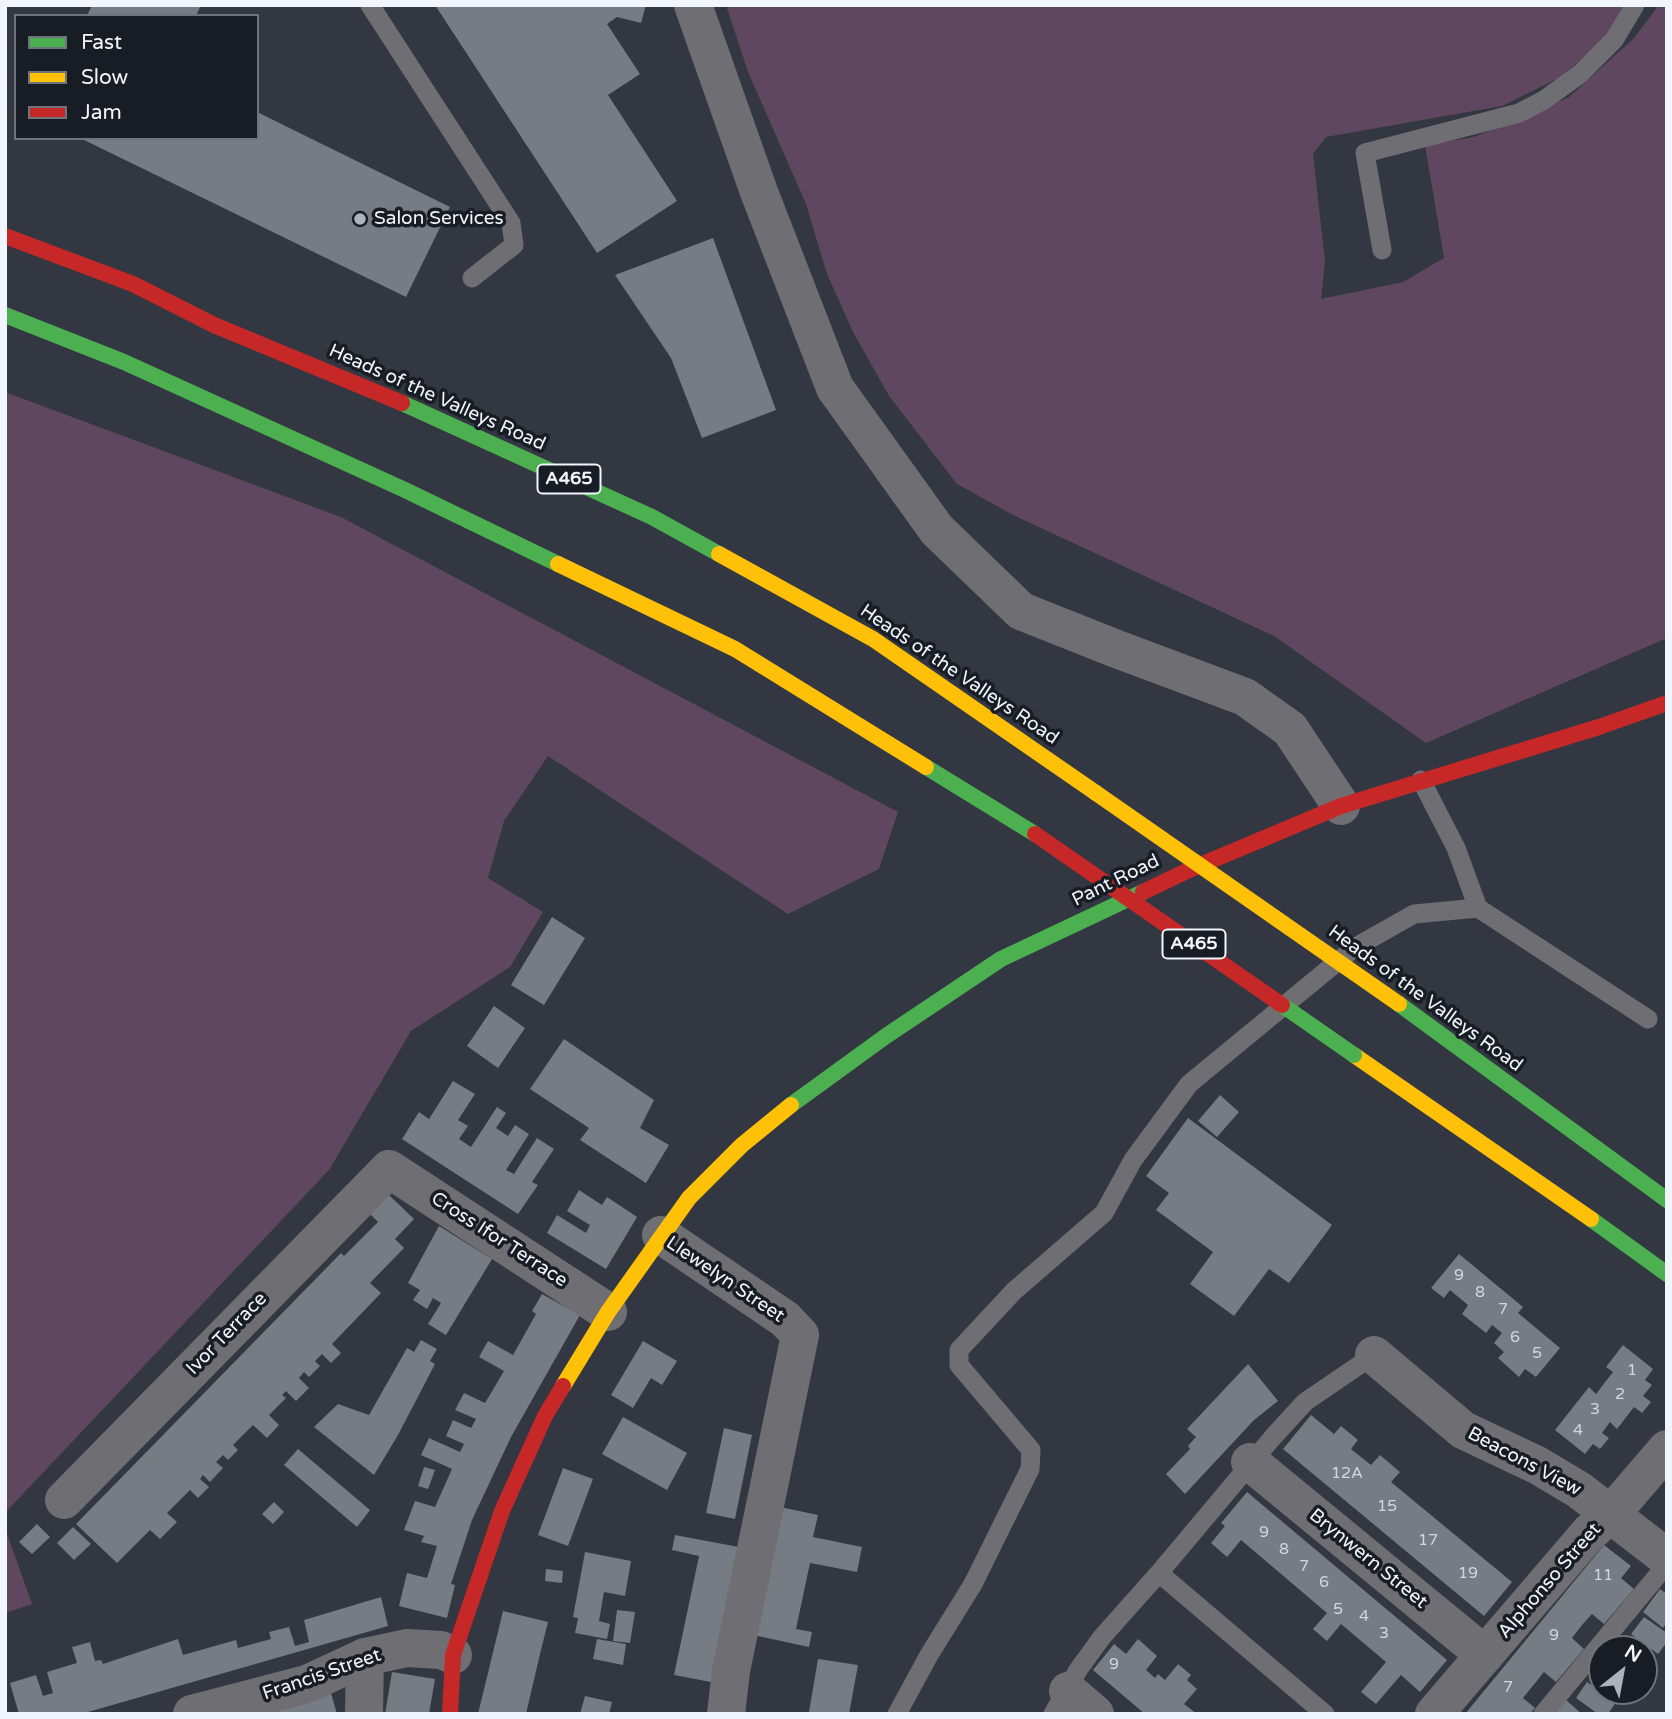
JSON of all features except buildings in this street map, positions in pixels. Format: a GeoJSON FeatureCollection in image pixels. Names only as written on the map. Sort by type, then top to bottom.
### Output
{"type":"FeatureCollection","features":[{"type":"Feature","properties":{"kind":"main road","name":"Heads of the Valleys Road"},"geometry":{"type":"LineString","coordinates":[[5,236],[133,285],[214,325],[434,416],[652,517],[873,639],[1399,1004],[1667,1200]]}},
{"type":"Feature","properties":{"kind":"main road","name":"A465"},"geometry":{"type":"LineString","coordinates":[[5,315],[124,362],[393,484],[735,649],[1035,834],[1586,1215],[1667,1274]]}},
{"type":"Feature","properties":{"kind":"main road","name":"Pant Road"},"geometry":{"type":"LineString","coordinates":[[662,1235],[689,1198],[715,1170],[785,1110],[886,1037],[1001,960],[1191,869],[1341,806],[1599,727],[1667,703]]}},
{"type":"Feature","properties":{"kind":"main road","name":"Llewelyn Street"},"geometry":{"type":"LineString","coordinates":[[450,1714],[453,1655],[502,1511],[539,1427],[608,1312],[662,1235]]}},
{"type":"Feature","properties":{"kind":"street"},"geometry":{"type":"LineString","coordinates":[[693,5],[759,192],[835,388],[937,530],[1021,611],[1245,696],[1290,729],[1341,806]]}},
{"type":"Feature","properties":{"kind":"street","name":"Cross Ifor Terrace"},"geometry":{"type":"LineString","coordinates":[[389,1169],[608,1312]]}},
{"type":"Feature","properties":{"kind":"street","name":"Ivor Terrace"},"geometry":{"type":"LineString","coordinates":[[64,1500],[389,1169]]}},
{"type":"Feature","properties":{"kind":"street","name":"Llewelyn Street"},"geometry":{"type":"LineString","coordinates":[[662,1235],[785,1319],[800,1335],[731,1671],[726,1714]]}},
{"type":"Feature","properties":{"kind":"street","name":"Beacons View"},"geometry":{"type":"LineString","coordinates":[[1374,1355],[1463,1430],[1536,1465],[1579,1490],[1667,1558]]}},
{"type":"Feature","properties":{"kind":"street","name":"Alphonso Street"},"geometry":{"type":"LineString","coordinates":[[1434,1714],[1589,1533],[1611,1514],[1667,1449]]}},
{"type":"Feature","properties":{"kind":"street","name":"Brynwern Street"},"geometry":{"type":"LineString","coordinates":[[1251,1462],[1485,1655]]}},
{"type":"Feature","properties":{"kind":"street","name":"Francis Street"},"geometry":{"type":"LineString","coordinates":[[192,1714],[307,1684],[365,1657],[407,1648],[441,1650],[453,1655]]}},
{"type":"Feature","properties":{"kind":"street"},"geometry":{"type":"LineString","coordinates":[[364,1714],[365,1657]]}},
{"type":"Feature","properties":{"kind":"lane"},"geometry":{"type":"LineString","coordinates":[[370,5],[511,223],[514,245],[472,278]]}},
{"type":"Feature","properties":{"kind":"lane"},"geometry":{"type":"LineString","coordinates":[[1382,250],[1365,153],[1519,113],[1544,100],[1580,74],[1614,40],[1635,5]]}},
{"type":"Feature","properties":{"kind":"lane"},"geometry":{"type":"LineString","coordinates":[[1421,780],[1456,848],[1478,908],[1648,1019]]}},
{"type":"Feature","properties":{"kind":"lane"},"geometry":{"type":"LineString","coordinates":[[897,1714],[972,1584],[1030,1469],[1031,1450],[959,1364],[958,1350],[1014,1291],[1104,1213],[1133,1160],[1189,1084],[1354,948],[1414,914],[1478,908]]}},
{"type":"Feature","properties":{"kind":"lane"},"geometry":{"type":"LineString","coordinates":[[1072,1706],[1078,1670],[1102,1637],[1251,1462],[1305,1402],[1374,1355]]}},
{"type":"Feature","properties":{"kind":"lane"},"geometry":{"type":"LineString","coordinates":[[1543,1714],[1667,1564]]}},
{"type":"Feature","properties":{"kind":"lane"},"geometry":{"type":"LineString","coordinates":[[1159,1573],[1325,1714]]}},
{"type":"Feature","properties":{"kind":"shaded area"},"geometry":{"type":"Polygon","coordinates":[[[726,5],[1624,5],[1605,37],[1563,76],[1502,106],[1326,137],[1313,154],[1325,262],[1321,299],[1403,282],[1444,258],[1425,145],[1474,137],[1569,97],[1633,39],[1659,5],[1667,5],[1667,638],[1426,743],[1274,636],[1015,516],[957,484],[889,396],[853,332],[827,274],[806,204],[748,72],[726,5]]]}},
{"type":"Feature","properties":{"kind":"shaded area"},"geometry":{"type":"Polygon","coordinates":[[[5,392],[341,517],[898,812],[879,869],[788,914],[548,756],[504,821],[488,878],[543,912],[510,967],[411,1031],[329,1170],[5,1513],[5,392]]]}},
{"type":"Feature","properties":{"kind":"shaded area"},"geometry":{"type":"Polygon","coordinates":[[[5,1528],[32,1604],[5,1613],[5,1528]]]}},
{"type":"Feature","properties":{"kind":"traffic: fast"},"geometry":{"type":"LineString","coordinates":[[5,315],[124,362],[405,490],[558,564]]}},
{"type":"Feature","properties":{"kind":"traffic: fast"},"geometry":{"type":"LineString","coordinates":[[402,403],[652,517],[719,554]]}},
{"type":"Feature","properties":{"kind":"traffic: fast"},"geometry":{"type":"LineString","coordinates":[[926,767],[1035,834]]}},
{"type":"Feature","properties":{"kind":"traffic: fast"},"geometry":{"type":"LineString","coordinates":[[791,1105],[886,1036],[1001,959],[1143,892]]}},
{"type":"Feature","properties":{"kind":"traffic: fast"},"geometry":{"type":"LineString","coordinates":[[1399,1004],[1667,1200]]}},
{"type":"Feature","properties":{"kind":"traffic: fast"},"geometry":{"type":"LineString","coordinates":[[1282,1005],[1354,1055]]}},
{"type":"Feature","properties":{"kind":"traffic: fast"},"geometry":{"type":"LineString","coordinates":[[1591,1219],[1667,1274]]}},
{"type":"Feature","properties":{"kind":"traffic: slow"},"geometry":{"type":"LineString","coordinates":[[719,554],[873,639],[1096,793]]}},
{"type":"Feature","properties":{"kind":"traffic: slow"},"geometry":{"type":"LineString","coordinates":[[558,564],[735,649],[926,767]]}},
{"type":"Feature","properties":{"kind":"traffic: slow"},"geometry":{"type":"LineString","coordinates":[[1096,793],[1399,1004]]}},
{"type":"Feature","properties":{"kind":"traffic: slow"},"geometry":{"type":"LineString","coordinates":[[1354,1055],[1591,1219]]}},
{"type":"Feature","properties":{"kind":"traffic: slow"},"geometry":{"type":"LineString","coordinates":[[563,1386],[608,1312],[689,1198],[742,1145],[791,1105]]}},
{"type":"Feature","properties":{"kind":"traffic: jam"},"geometry":{"type":"LineString","coordinates":[[5,236],[133,284],[214,325],[402,403]]}},
{"type":"Feature","properties":{"kind":"traffic: jam"},"geometry":{"type":"LineString","coordinates":[[1143,892],[1341,806],[1599,727],[1667,703]]}},
{"type":"Feature","properties":{"kind":"traffic: jam"},"geometry":{"type":"LineString","coordinates":[[1035,834],[1282,1005]]}},
{"type":"Feature","properties":{"kind":"traffic: jam"},"geometry":{"type":"LineString","coordinates":[[450,1714],[453,1655],[502,1511],[545,1416],[563,1386]]}},
{"type":"Feature","properties":{"kind":"place","name":"Salon Services"},"geometry":{"type":"Point","coordinates":[360,219]}}]}
